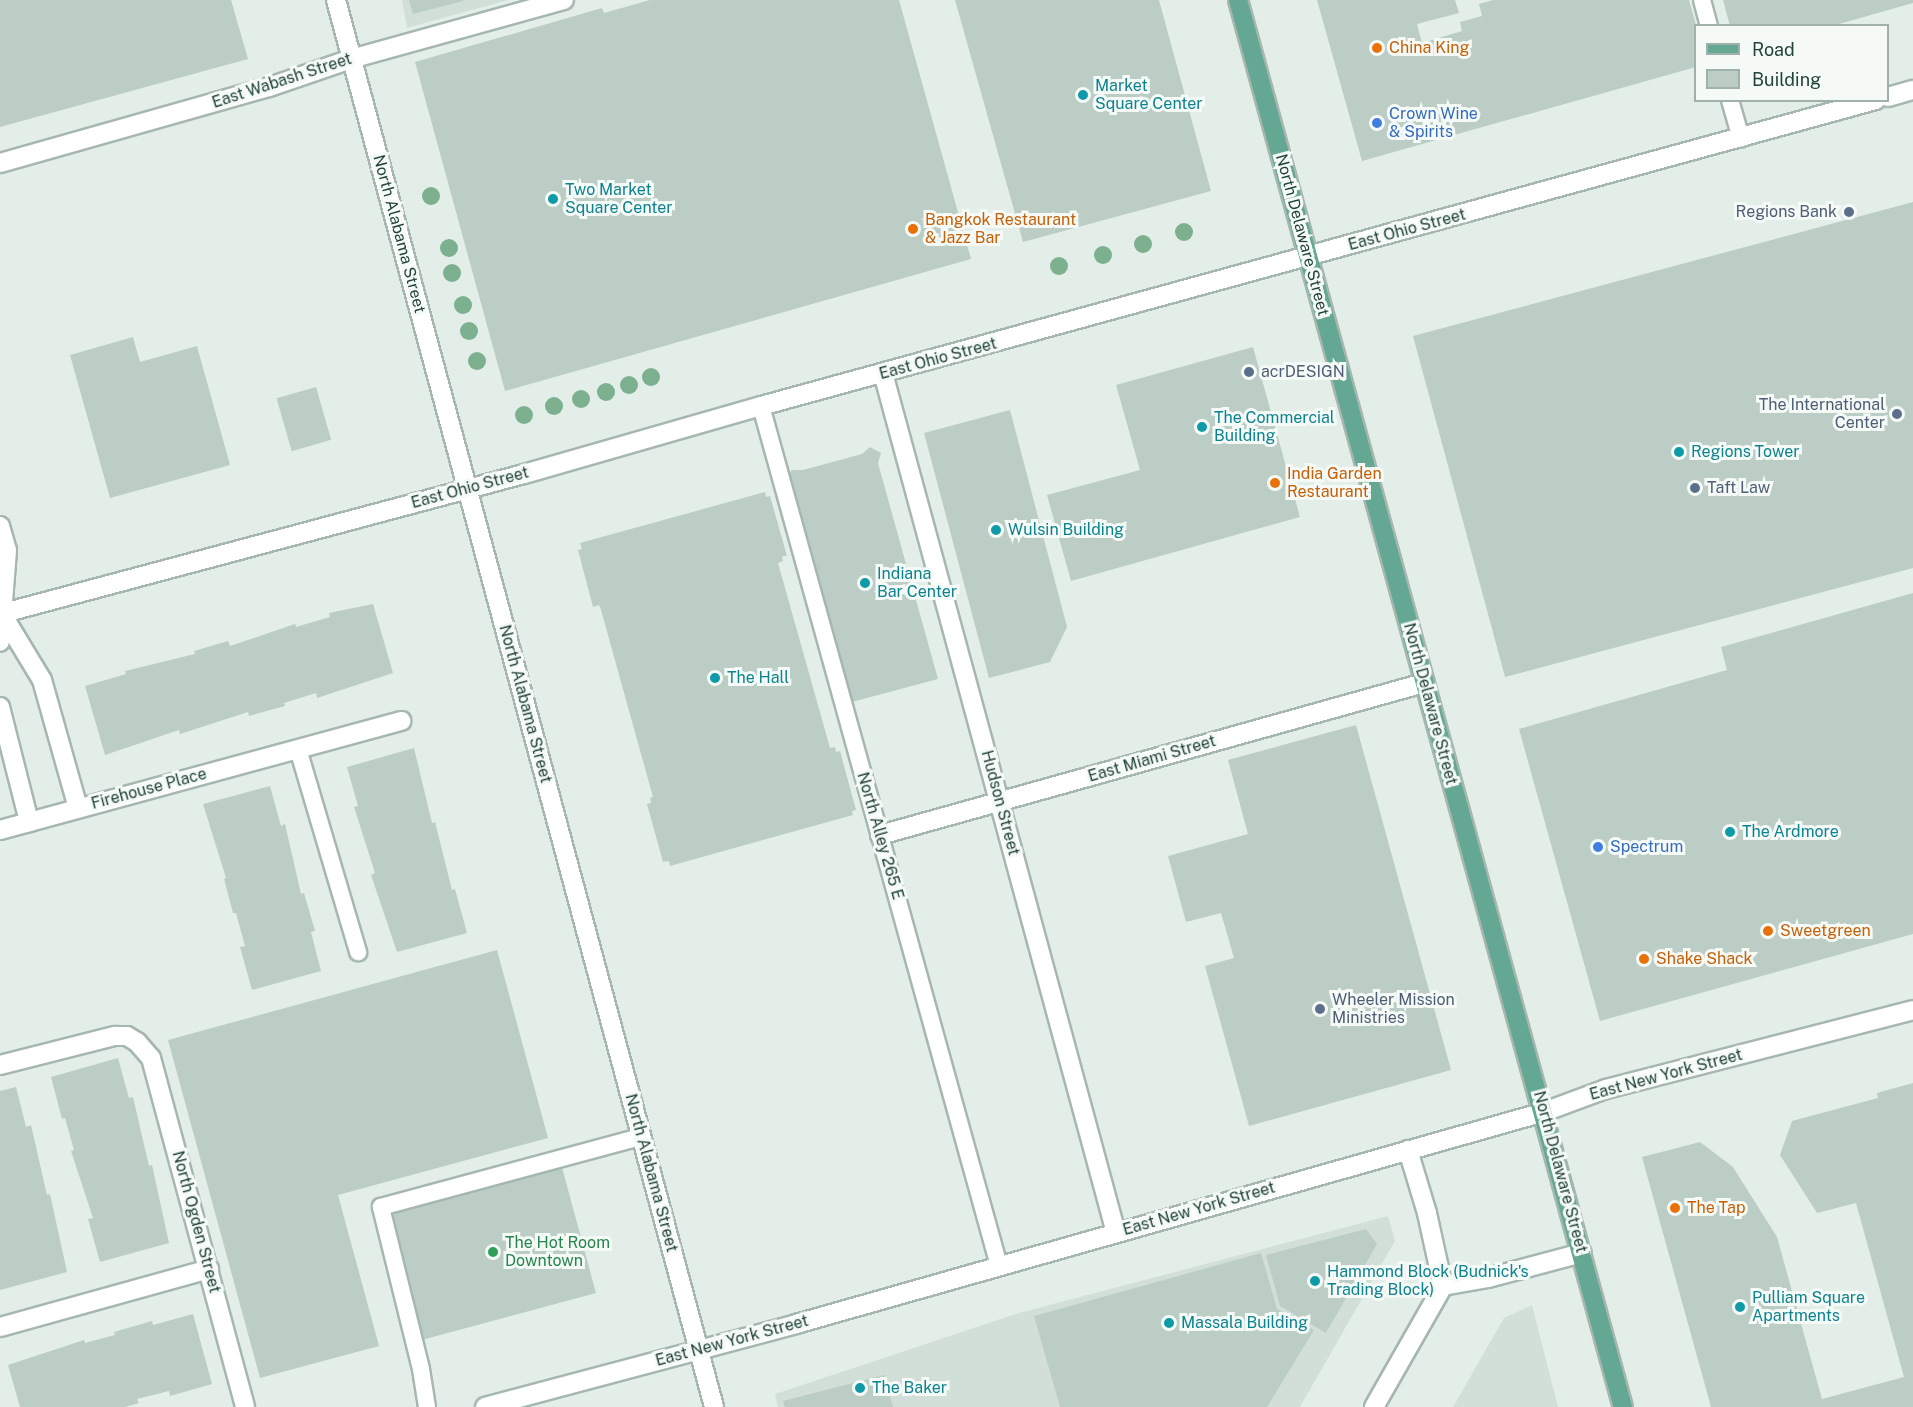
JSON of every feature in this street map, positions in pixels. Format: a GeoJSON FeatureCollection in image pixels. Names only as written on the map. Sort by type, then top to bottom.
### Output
{"type":"FeatureCollection","features":[{"type":"Feature","properties":{"kind":"main road","name":"North Alabama Street"},"geometry":{"type":"LineString","coordinates":[[336,0],[714,1407]]}},
{"type":"Feature","properties":{"kind":"main road","name":"East Wabash Street"},"geometry":{"type":"LineString","coordinates":[[0,164],[269,87],[351,59],[564,0]]}},
{"type":"Feature","properties":{"kind":"main road","name":"North Delaware Street"},"geometry":{"type":"LineString","coordinates":[[1238,0],[1623,1407]]}},
{"type":"Feature","properties":{"kind":"main road"},"geometry":{"type":"LineString","coordinates":[[1889,96],[1913,90]]}},
{"type":"Feature","properties":{"kind":"main road","name":"East Ohio Street"},"geometry":{"type":"LineString","coordinates":[[1,614],[467,489],[1869,102]]}},
{"type":"Feature","properties":{"kind":"main road","name":"Hudson Street"},"geometry":{"type":"LineString","coordinates":[[883,373],[1116,1233]]}},
{"type":"Feature","properties":{"kind":"main road"},"geometry":{"type":"LineString","coordinates":[[0,526],[7,550],[0,642]]}},
{"type":"Feature","properties":{"kind":"main road"},"geometry":{"type":"LineString","coordinates":[[1,614],[42,680],[78,808]]}},
{"type":"Feature","properties":{"kind":"main road","name":"East Miami Street"},"geometry":{"type":"LineString","coordinates":[[880,835],[1424,683]]}},
{"type":"Feature","properties":{"kind":"main road"},"geometry":{"type":"LineString","coordinates":[[0,707],[29,822]]}},
{"type":"Feature","properties":{"kind":"main road","name":"Firehouse Place"},"geometry":{"type":"LineString","coordinates":[[0,830],[401,721]]}},
{"type":"Feature","properties":{"kind":"main road","name":"East New York Street"},"geometry":{"type":"LineString","coordinates":[[485,1407],[699,1351],[1544,1112],[1606,1089],[1913,1010]]}},
{"type":"Feature","properties":{"kind":"main road","name":"North Ogden Street"},"geometry":{"type":"LineString","coordinates":[[0,1065],[104,1037],[127,1036],[137,1042],[151,1058],[157,1072],[245,1407]]}},
{"type":"Feature","properties":{"kind":"main road"},"geometry":{"type":"LineString","coordinates":[[1374,1407],[1443,1286],[1427,1212],[1408,1150]]}},
{"type":"Feature","properties":{"kind":"main road"},"geometry":{"type":"LineString","coordinates":[[1443,1286],[1488,1278],[1582,1253]]}},
{"type":"Feature","properties":{"kind":"main road"},"geometry":{"type":"LineString","coordinates":[[0,1327],[209,1269]]}},
{"type":"Feature","properties":{"kind":"lane"},"geometry":{"type":"LineString","coordinates":[[1702,0],[1708,24]]}},
{"type":"Feature","properties":{"kind":"lane"},"geometry":{"type":"LineString","coordinates":[[1731,102],[1741,138]]}},
{"type":"Feature","properties":{"kind":"lane","name":"North Alley 265 E"},"geometry":{"type":"LineString","coordinates":[[761,406],[999,1266]]}},
{"type":"Feature","properties":{"kind":"lane"},"geometry":{"type":"LineString","coordinates":[[298,749],[358,952]]}},
{"type":"Feature","properties":{"kind":"lane"},"geometry":{"type":"LineString","coordinates":[[427,1407],[421,1369],[381,1207],[641,1137]]}},
{"type":"Feature","properties":{"kind":"shaded area"},"geometry":{"type":"Polygon","coordinates":[[[402,0],[508,0],[407,28],[402,0]]]}},
{"type":"Feature","properties":{"kind":"shaded area"},"geometry":{"type":"Polygon","coordinates":[[[1388,1216],[1395,1241],[1300,1407],[778,1407],[775,1394],[1019,1313],[1388,1216]]]}},
{"type":"Feature","properties":{"kind":"shaded area"},"geometry":{"type":"Polygon","coordinates":[[[1532,1305],[1558,1407],[1453,1407],[1504,1318],[1532,1305]]]}},
{"type":"Feature","properties":{"kind":"building"},"geometry":{"type":"Polygon","coordinates":[[[0,0],[231,0],[248,59],[0,127],[0,0]]]}},
{"type":"Feature","properties":{"kind":"building"},"geometry":{"type":"Polygon","coordinates":[[[409,0],[463,0],[463,1],[413,14],[409,0]]]}},
{"type":"Feature","properties":{"kind":"building"},"geometry":{"type":"Polygon","coordinates":[[[650,0],[899,0],[971,259],[505,391],[415,62],[602,8],[604,13],[650,0]]]}},
{"type":"Feature","properties":{"kind":"building","name":"Market Square Center"},"geometry":{"type":"Polygon","coordinates":[[[955,0],[1159,0],[1211,191],[1023,242],[955,0]]]}},
{"type":"Feature","properties":{"kind":"building"},"geometry":{"type":"Polygon","coordinates":[[[1317,0],[1455,0],[1459,13],[1417,24],[1422,43],[1462,31],[1460,22],[1482,16],[1479,4],[1493,0],[1689,0],[1696,24],[1694,68],[1362,161],[1317,0]]]}},
{"type":"Feature","properties":{"kind":"building"},"geometry":{"type":"Polygon","coordinates":[[[1723,0],[1913,0],[1913,3],[1839,24],[1729,24],[1723,0]]]}},
{"type":"Feature","properties":{"kind":"building","name":"Regions Tower"},"geometry":{"type":"Polygon","coordinates":[[[1913,202],[1913,568],[1505,677],[1413,336],[1913,202]]]}},
{"type":"Feature","properties":{"kind":"building"},"geometry":{"type":"Polygon","coordinates":[[[133,337],[140,362],[197,346],[230,465],[110,498],[70,355],[133,337]]]}},
{"type":"Feature","properties":{"kind":"building","name":"The Commercial Building"},"geometry":{"type":"Polygon","coordinates":[[[1253,347],[1300,517],[1071,581],[1047,495],[1140,470],[1116,385],[1253,347]]]}},
{"type":"Feature","properties":{"kind":"building"},"geometry":{"type":"Polygon","coordinates":[[[316,387],[331,440],[292,451],[277,398],[316,387]]]}},
{"type":"Feature","properties":{"kind":"building","name":"Wulsin Building"},"geometry":{"type":"Polygon","coordinates":[[[1010,410],[1067,627],[1050,662],[989,678],[924,433],[1010,410]]]}},
{"type":"Feature","properties":{"kind":"building","name":"Indiana Bar Center"},"geometry":{"type":"Polygon","coordinates":[[[870,447],[881,453],[878,463],[938,679],[852,702],[787,476],[792,470],[803,470],[862,454],[870,447]]]}},
{"type":"Feature","properties":{"kind":"building","name":"The Hall"},"geometry":{"type":"Polygon","coordinates":[[[765,492],[766,497],[770,496],[787,556],[782,556],[783,561],[778,563],[830,748],[835,747],[836,752],[840,751],[856,810],[852,811],[853,815],[670,866],[669,861],[663,862],[647,804],[651,803],[650,798],[653,797],[601,610],[599,605],[593,607],[578,550],[582,549],[580,543],[765,492]]]}},
{"type":"Feature","properties":{"kind":"building","name":"The Ardmore"},"geometry":{"type":"Polygon","coordinates":[[[1913,593],[1913,934],[1600,1021],[1519,729],[1727,670],[1721,647],[1913,593]]]}},
{"type":"Feature","properties":{"kind":"building"},"geometry":{"type":"Polygon","coordinates":[[[373,604],[393,673],[317,698],[316,693],[284,703],[285,706],[249,716],[248,712],[180,734],[179,730],[105,755],[85,686],[126,674],[125,671],[195,654],[194,651],[228,641],[230,646],[295,624],[296,627],[330,617],[329,613],[373,604]]]}},
{"type":"Feature","properties":{"kind":"building"},"geometry":{"type":"Polygon","coordinates":[[[1356,725],[1451,1070],[1249,1126],[1205,966],[1234,958],[1221,913],[1186,922],[1168,856],[1248,834],[1228,760],[1356,725]]]}},
{"type":"Feature","properties":{"kind":"building"},"geometry":{"type":"Polygon","coordinates":[[[414,748],[432,823],[435,822],[452,890],[455,889],[467,933],[397,952],[371,875],[375,873],[354,807],[358,806],[347,767],[414,748]]]}},
{"type":"Feature","properties":{"kind":"building"},"geometry":{"type":"Polygon","coordinates":[[[270,786],[281,826],[285,824],[301,894],[304,893],[315,931],[311,932],[321,971],[252,990],[240,947],[245,946],[236,913],[233,913],[224,879],[226,878],[203,804],[270,786]]]}},
{"type":"Feature","properties":{"kind":"building"},"geometry":{"type":"Polygon","coordinates":[[[497,950],[548,1138],[338,1195],[379,1346],[260,1378],[168,1040],[497,950]]]}},
{"type":"Feature","properties":{"kind":"building"},"geometry":{"type":"Polygon","coordinates":[[[118,1058],[129,1098],[133,1097],[149,1166],[152,1165],[169,1243],[100,1262],[88,1219],[93,1218],[71,1151],[74,1150],[65,1118],[62,1119],[51,1077],[118,1058]]]}},
{"type":"Feature","properties":{"kind":"building","name":"Pulliam Square Apartments"},"geometry":{"type":"Polygon","coordinates":[[[1913,1083],[1913,1407],[1711,1407],[1642,1157],[1700,1142],[1733,1167],[1777,1237],[1822,1399],[1904,1377],[1856,1203],[1817,1213],[1780,1155],[1792,1121],[1878,1098],[1877,1093],[1913,1083]]]}},
{"type":"Feature","properties":{"kind":"building"},"geometry":{"type":"Polygon","coordinates":[[[16,1087],[26,1127],[31,1125],[47,1195],[50,1194],[67,1272],[0,1290],[0,1091],[16,1087]]]}},
{"type":"Feature","properties":{"kind":"building","name":"The Hot Room Downtown"},"geometry":{"type":"Polygon","coordinates":[[[560,1160],[596,1293],[418,1341],[406,1296],[413,1294],[391,1212],[560,1160]]]}},
{"type":"Feature","properties":{"kind":"building","name":"Hammond Block (Budnick's Trading Block)"},"geometry":{"type":"Polygon","coordinates":[[[1366,1229],[1377,1244],[1326,1333],[1280,1306],[1266,1255],[1366,1229]]]}},
{"type":"Feature","properties":{"kind":"building","name":"Massala Building"},"geometry":{"type":"Polygon","coordinates":[[[1261,1253],[1277,1309],[1314,1330],[1267,1407],[1060,1407],[1034,1316],[1261,1253]]]}},
{"type":"Feature","properties":{"kind":"building"},"geometry":{"type":"Polygon","coordinates":[[[193,1314],[212,1384],[170,1396],[169,1391],[137,1399],[139,1403],[125,1407],[20,1407],[8,1365],[84,1340],[85,1343],[115,1335],[114,1332],[152,1321],[153,1325],[193,1314]]]}},
{"type":"Feature","properties":{"kind":"building","name":"The Baker"},"geometry":{"type":"Polygon","coordinates":[[[884,1375],[893,1407],[785,1407],[783,1401],[884,1375]]]}},
{"type":"Feature","properties":{"kind":"place","name":"China King"},"geometry":{"type":"Point","coordinates":[1377,48]}},
{"type":"Feature","properties":{"kind":"place","name":"Market Square Center"},"geometry":{"type":"Point","coordinates":[1083,95]}},
{"type":"Feature","properties":{"kind":"place","name":"Crown Wine & Spirits"},"geometry":{"type":"Point","coordinates":[1377,123]}},
{"type":"Feature","properties":{"kind":"place","name":"Two Market Square Center"},"geometry":{"type":"Point","coordinates":[553,199]}},
{"type":"Feature","properties":{"kind":"place","name":"Regions Bank"},"geometry":{"type":"Point","coordinates":[1849,212]}},
{"type":"Feature","properties":{"kind":"place","name":"Bangkok Restaurant & Jazz Bar"},"geometry":{"type":"Point","coordinates":[913,229]}},
{"type":"Feature","properties":{"kind":"place","name":"acrDESIGN"},"geometry":{"type":"Point","coordinates":[1249,372]}},
{"type":"Feature","properties":{"kind":"place","name":"The International Center"},"geometry":{"type":"Point","coordinates":[1897,414]}},
{"type":"Feature","properties":{"kind":"place","name":"The Commercial Building"},"geometry":{"type":"Point","coordinates":[1202,427]}},
{"type":"Feature","properties":{"kind":"place","name":"Regions Tower"},"geometry":{"type":"Point","coordinates":[1679,452]}},
{"type":"Feature","properties":{"kind":"place","name":"India Garden Restaurant"},"geometry":{"type":"Point","coordinates":[1275,483]}},
{"type":"Feature","properties":{"kind":"place","name":"Taft Law"},"geometry":{"type":"Point","coordinates":[1695,488]}},
{"type":"Feature","properties":{"kind":"place","name":"Wulsin Building"},"geometry":{"type":"Point","coordinates":[996,530]}},
{"type":"Feature","properties":{"kind":"place","name":"Indiana Bar Center"},"geometry":{"type":"Point","coordinates":[865,583]}},
{"type":"Feature","properties":{"kind":"place","name":"The Hall"},"geometry":{"type":"Point","coordinates":[715,678]}},
{"type":"Feature","properties":{"kind":"place","name":"The Ardmore"},"geometry":{"type":"Point","coordinates":[1730,832]}},
{"type":"Feature","properties":{"kind":"place","name":"Spectrum"},"geometry":{"type":"Point","coordinates":[1598,847]}},
{"type":"Feature","properties":{"kind":"place","name":"Sweetgreen"},"geometry":{"type":"Point","coordinates":[1768,931]}},
{"type":"Feature","properties":{"kind":"place","name":"Shake Shack"},"geometry":{"type":"Point","coordinates":[1644,959]}},
{"type":"Feature","properties":{"kind":"place","name":"Wheeler Mission Ministries"},"geometry":{"type":"Point","coordinates":[1320,1009]}},
{"type":"Feature","properties":{"kind":"place","name":"The Tap"},"geometry":{"type":"Point","coordinates":[1675,1208]}},
{"type":"Feature","properties":{"kind":"place","name":"The Hot Room Downtown"},"geometry":{"type":"Point","coordinates":[493,1252]}},
{"type":"Feature","properties":{"kind":"place","name":"Hammond Block (Budnick's Trading Block)"},"geometry":{"type":"Point","coordinates":[1315,1281]}},
{"type":"Feature","properties":{"kind":"place","name":"Pulliam Square Apartments"},"geometry":{"type":"Point","coordinates":[1740,1307]}},
{"type":"Feature","properties":{"kind":"place","name":"Massala Building"},"geometry":{"type":"Point","coordinates":[1169,1323]}},
{"type":"Feature","properties":{"kind":"place","name":"The Baker"},"geometry":{"type":"Point","coordinates":[860,1388]}}]}
